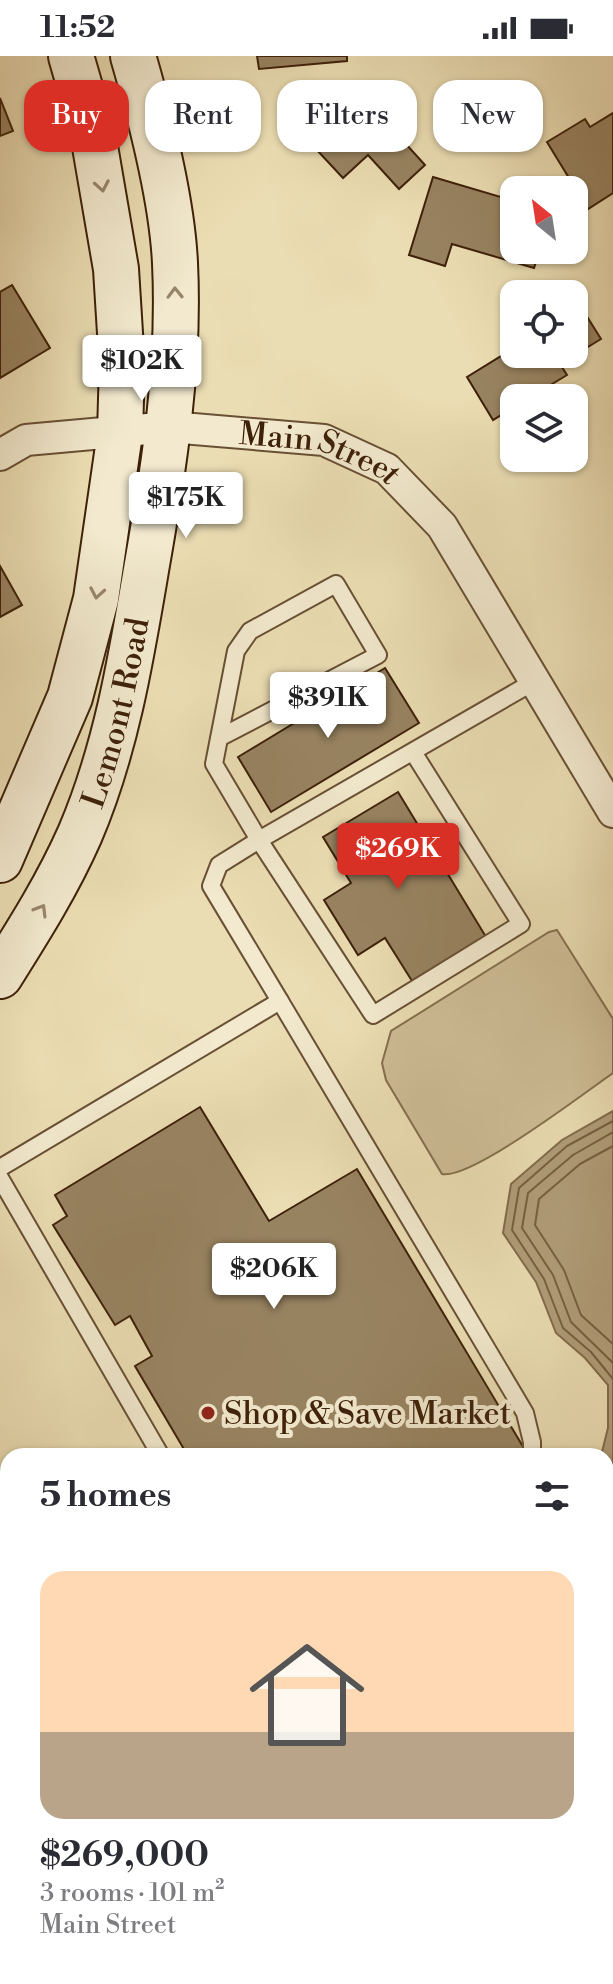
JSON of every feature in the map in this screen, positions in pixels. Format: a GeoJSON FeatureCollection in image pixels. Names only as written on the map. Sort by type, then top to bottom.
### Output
{"type":"FeatureCollection","features":[{"type":"Feature","properties":{"kind":"main road"},"geometry":{"type":"LineString","coordinates":[[71,56],[92,129],[116,269],[122,365],[120,433]]}},
{"type":"Feature","properties":{"kind":"main road"},"geometry":{"type":"LineString","coordinates":[[133,56],[151,119],[175,260],[176,356],[170,427]]}},
{"type":"Feature","properties":{"kind":"main road","name":"Lemont Road"},"geometry":{"type":"LineString","coordinates":[[0,976],[80,833],[110,751],[134,642],[170,427]]}},
{"type":"Feature","properties":{"kind":"main road","name":"Lemont Road"},"geometry":{"type":"LineString","coordinates":[[0,860],[70,697],[96,599],[120,433]]}},
{"type":"Feature","properties":{"kind":"street","name":"Main Street"},"geometry":{"type":"LineString","coordinates":[[0,455],[26,440],[170,427],[324,440],[387,469],[442,526],[613,812]]}},
{"type":"Feature","properties":{"kind":"lane"},"geometry":{"type":"LineString","coordinates":[[219,738],[378,655],[336,584],[250,631],[236,651],[219,738],[214,764],[259,840],[373,1015],[521,924],[413,752]]}},
{"type":"Feature","properties":{"kind":"lane"},"geometry":{"type":"LineString","coordinates":[[531,1448],[525,1413],[211,886],[219,865],[535,681]]}},
{"type":"Feature","properties":{"kind":"lane"},"geometry":{"type":"LineString","coordinates":[[0,1168],[280,1001]]}},
{"type":"Feature","properties":{"kind":"lane"},"geometry":{"type":"LineString","coordinates":[[0,1178],[156,1448]]}},
{"type":"Feature","properties":{"kind":"shaded area"},"geometry":{"type":"Polygon","coordinates":[[[557,930],[613,1019],[613,1073],[501,1150],[477,1164],[442,1174],[386,1080],[382,1063],[391,1031],[549,932],[557,930]]]}},
{"type":"Feature","properties":{"kind":"water"},"geometry":{"type":"Polygon","coordinates":[[[613,1111],[613,1448],[603,1448],[608,1428],[608,1385],[585,1358],[556,1333],[536,1282],[503,1233],[511,1184],[562,1140],[613,1111]]]}},
{"type":"Feature","properties":{"kind":"building"},"geometry":{"type":"Polygon","coordinates":[[[257,56],[347,56],[347,61],[259,69],[257,56]]]}},
{"type":"Feature","properties":{"kind":"building"},"geometry":{"type":"Polygon","coordinates":[[[0,98],[13,131],[0,136],[0,98]]]}},
{"type":"Feature","properties":{"kind":"building"},"geometry":{"type":"Polygon","coordinates":[[[613,113],[613,193],[588,209],[588,176],[568,176],[547,142],[585,119],[590,127],[613,113]]]}},
{"type":"Feature","properties":{"kind":"building"},"geometry":{"type":"Polygon","coordinates":[[[319,152],[413,152],[425,165],[399,189],[368,155],[343,178],[319,152]]]}},
{"type":"Feature","properties":{"kind":"building"},"geometry":{"type":"Polygon","coordinates":[[[433,177],[500,197],[500,258],[452,244],[445,266],[409,255],[433,177]]]}},
{"type":"Feature","properties":{"kind":"building"},"geometry":{"type":"Polygon","coordinates":[[[12,285],[50,348],[0,378],[0,292],[12,285]]]}},
{"type":"Feature","properties":{"kind":"building"},"geometry":{"type":"Polygon","coordinates":[[[588,318],[601,339],[588,347],[588,318]]]}},
{"type":"Feature","properties":{"kind":"building"},"geometry":{"type":"Polygon","coordinates":[[[500,357],[500,368],[563,368],[567,375],[552,384],[500,384],[500,416],[493,420],[467,377],[500,357]]]}},
{"type":"Feature","properties":{"kind":"building"},"geometry":{"type":"Polygon","coordinates":[[[0,566],[22,605],[0,617],[0,566]]]}},
{"type":"Feature","properties":{"kind":"building"},"geometry":{"type":"Polygon","coordinates":[[[385,668],[419,723],[271,812],[238,757],[385,668]]]}},
{"type":"Feature","properties":{"kind":"building"},"geometry":{"type":"Polygon","coordinates":[[[398,792],[486,937],[412,981],[385,938],[358,955],[324,900],[351,883],[323,837],[398,792]]]}},
{"type":"Feature","properties":{"kind":"building"},"geometry":{"type":"Polygon","coordinates":[[[200,1107],[269,1221],[357,1169],[524,1448],[183,1448],[135,1366],[152,1356],[130,1316],[115,1325],[53,1225],[67,1216],[55,1195],[200,1107]]]}},
{"type":"Feature","properties":{"kind":"place","name":"Shop & Save Market"},"geometry":{"type":"Point","coordinates":[208,1413]}}]}
